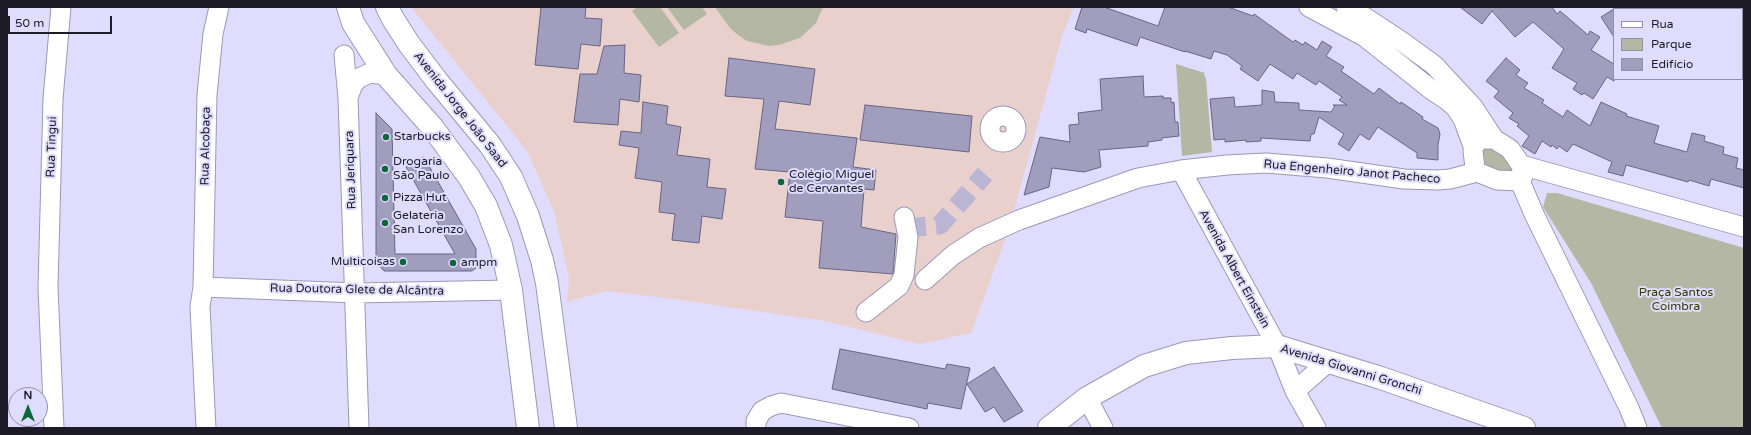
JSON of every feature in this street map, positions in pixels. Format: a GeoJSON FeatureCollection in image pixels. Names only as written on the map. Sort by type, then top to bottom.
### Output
{"type":"FeatureCollection","features":[{"type":"Feature","properties":{"kind":"main road"},"geometry":{"type":"LineString","coordinates":[[348,7],[353,23],[386,75],[433,128],[469,177],[486,206],[502,245],[511,290],[528,428]]}},
{"type":"Feature","properties":{"kind":"main road","name":"Avenida Jorge João Saad"},"geometry":{"type":"LineString","coordinates":[[387,7],[393,20],[409,44],[437,81],[467,116],[511,177],[528,216],[548,283],[566,428]]}},
{"type":"Feature","properties":{"kind":"main road","name":"Avenida Giovanni Gronchi"},"geometry":{"type":"LineString","coordinates":[[1049,428],[1087,398],[1144,366],[1186,353],[1232,348],[1277,346],[1381,378],[1524,428]]}},
{"type":"Feature","properties":{"kind":"street","name":"Rua Tingui"},"geometry":{"type":"LineString","coordinates":[[54,428],[48,287],[53,99],[61,7]]}},
{"type":"Feature","properties":{"kind":"street","name":"Rua Alcobaça"},"geometry":{"type":"LineString","coordinates":[[206,428],[200,307],[203,287],[207,95],[213,34],[219,7]]}},
{"type":"Feature","properties":{"kind":"street"},"geometry":{"type":"LineString","coordinates":[[1309,7],[1365,37],[1433,91],[1447,100],[1455,107],[1482,141],[1510,149],[1534,214],[1629,408],[1637,428]]}},
{"type":"Feature","properties":{"kind":"street"},"geometry":{"type":"LineString","coordinates":[[1346,7],[1360,14],[1401,41],[1434,66],[1473,107],[1482,141],[1473,155],[1477,172],[1497,180],[1520,173],[1744,227]]}},
{"type":"Feature","properties":{"kind":"street"},"geometry":{"type":"LineString","coordinates":[[344,55],[348,98]]}},
{"type":"Feature","properties":{"kind":"street","name":"Rua Jeriquara"},"geometry":{"type":"LineString","coordinates":[[359,428],[356,293],[348,98],[353,84],[359,78],[370,73],[386,75]]}},
{"type":"Feature","properties":{"kind":"street","name":"Rua Engenheiro Janot Pacheco"},"geometry":{"type":"LineString","coordinates":[[925,280],[953,255],[979,238],[1019,220],[1138,178],[1181,170],[1227,164],[1266,163],[1327,168],[1404,179],[1450,180],[1477,172]]}},
{"type":"Feature","properties":{"kind":"street","name":"Avenida Albert Einstein"},"geometry":{"type":"LineString","coordinates":[[1181,170],[1277,346],[1295,390],[1316,428]]}},
{"type":"Feature","properties":{"kind":"street"},"geometry":{"type":"LineString","coordinates":[[866,312],[899,286],[904,275],[908,237],[904,217]]}},
{"type":"Feature","properties":{"kind":"street","name":"Rua Doutora Glete de Alcântra"},"geometry":{"type":"LineString","coordinates":[[203,287],[356,293],[511,290]]}},
{"type":"Feature","properties":{"kind":"street"},"geometry":{"type":"LineString","coordinates":[[1295,390],[1328,362]]}},
{"type":"Feature","properties":{"kind":"street"},"geometry":{"type":"LineString","coordinates":[[1087,398],[1103,428]]}},
{"type":"Feature","properties":{"kind":"street"},"geometry":{"type":"LineString","coordinates":[[756,428],[756,421],[762,411],[770,406],[781,403],[909,428]]}},
{"type":"Feature","properties":{"kind":"shaded area","name":"Colégio Miguel de Cervantes"},"geometry":{"type":"Polygon","coordinates":[[[411,7],[1074,7],[1062,36],[1009,229],[971,333],[920,344],[825,321],[674,299],[606,291],[567,302],[569,278],[554,212],[527,151],[411,7]]]}},
{"type":"Feature","properties":{"kind":"green space"},"geometry":{"type":"Polygon","coordinates":[[[637,7],[660,7],[679,33],[659,47],[632,11],[637,7]]]}},
{"type":"Feature","properties":{"kind":"green space"},"geometry":{"type":"Polygon","coordinates":[[[667,7],[702,7],[707,14],[684,30],[667,7]]]}},
{"type":"Feature","properties":{"kind":"green space"},"geometry":{"type":"Polygon","coordinates":[[[715,7],[823,7],[816,23],[800,38],[779,45],[769,46],[747,41],[738,35],[730,28],[715,7]]]}},
{"type":"Feature","properties":{"kind":"green space"},"geometry":{"type":"Polygon","coordinates":[[[1176,64],[1205,73],[1212,152],[1182,156],[1176,64]]]}},
{"type":"Feature","properties":{"kind":"green space"},"geometry":{"type":"Polygon","coordinates":[[[1488,145],[1505,151],[1513,171],[1509,174],[1483,169],[1482,148],[1488,145]]]}},
{"type":"Feature","properties":{"kind":"green space","name":"Praça Santos Coimbra"},"geometry":{"type":"Polygon","coordinates":[[[1547,193],[1557,193],[1744,248],[1744,428],[1662,428],[1591,283],[1543,207],[1547,193]]]}},
{"type":"Feature","properties":{"kind":"building"},"geometry":{"type":"Polygon","coordinates":[[[541,7],[586,7],[585,18],[602,19],[600,46],[581,44],[578,69],[535,65],[541,7]]]}},
{"type":"Feature","properties":{"kind":"building"},"geometry":{"type":"Polygon","coordinates":[[[1082,7],[1104,7],[1158,26],[1165,7],[1228,7],[1253,16],[1254,14],[1293,42],[1295,40],[1303,45],[1305,42],[1317,50],[1322,41],[1332,47],[1326,56],[1344,67],[1341,71],[1374,94],[1379,88],[1400,104],[1401,102],[1423,117],[1422,119],[1438,128],[1440,134],[1438,160],[1417,158],[1417,153],[1378,127],[1369,140],[1360,134],[1349,151],[1338,144],[1344,134],[1319,117],[1314,134],[1311,134],[1310,141],[1261,138],[1261,141],[1246,142],[1246,140],[1225,142],[1225,139],[1214,140],[1210,99],[1234,97],[1235,107],[1262,105],[1262,90],[1274,92],[1275,102],[1299,103],[1299,110],[1331,112],[1335,106],[1333,105],[1347,105],[1339,100],[1342,97],[1319,81],[1316,85],[1297,73],[1293,79],[1270,64],[1258,81],[1240,69],[1242,66],[1227,55],[1214,51],[1211,59],[1140,37],[1137,46],[1087,29],[1086,33],[1075,29],[1082,7]]]}},
{"type":"Feature","properties":{"kind":"building"},"geometry":{"type":"Polygon","coordinates":[[[1460,7],[1552,7],[1557,14],[1560,11],[1588,35],[1590,31],[1600,37],[1591,50],[1613,63],[1614,81],[1607,77],[1593,99],[1584,93],[1582,95],[1573,89],[1577,83],[1552,68],[1564,49],[1533,22],[1515,37],[1492,11],[1482,24],[1460,7]]]}},
{"type":"Feature","properties":{"kind":"building"},"geometry":{"type":"Polygon","coordinates":[[[1613,10],[1613,35],[1601,17],[1613,10]]]}},
{"type":"Feature","properties":{"kind":"building"},"geometry":{"type":"Polygon","coordinates":[[[625,45],[624,73],[641,75],[639,102],[620,99],[618,125],[574,122],[580,74],[597,74],[604,46],[625,45]]]}},
{"type":"Feature","properties":{"kind":"building"},"geometry":{"type":"Polygon","coordinates":[[[729,58],[815,69],[810,105],[779,101],[775,129],[857,138],[853,167],[876,170],[874,190],[864,189],[861,227],[896,234],[893,274],[819,268],[823,221],[785,217],[790,172],[755,169],[764,99],[725,96],[729,58]]]}},
{"type":"Feature","properties":{"kind":"building"},"geometry":{"type":"Polygon","coordinates":[[[1506,58],[1520,70],[1516,75],[1528,83],[1524,88],[1544,100],[1542,103],[1563,117],[1567,110],[1590,126],[1601,102],[1627,114],[1626,116],[1659,126],[1654,143],[1687,152],[1692,133],[1705,136],[1704,141],[1724,147],[1723,154],[1738,158],[1736,168],[1744,170],[1744,188],[1711,179],[1709,186],[1689,180],[1688,182],[1626,165],[1623,176],[1608,172],[1612,162],[1573,144],[1567,152],[1559,146],[1557,149],[1542,141],[1535,154],[1522,146],[1529,136],[1517,126],[1519,124],[1509,118],[1513,113],[1494,97],[1499,91],[1486,81],[1506,58]]]}},
{"type":"Feature","properties":{"kind":"building"},"geometry":{"type":"Polygon","coordinates":[[[1143,76],[1144,97],[1163,96],[1163,98],[1171,98],[1171,103],[1174,102],[1175,122],[1178,122],[1179,136],[1162,138],[1162,140],[1148,142],[1148,146],[1099,150],[1101,167],[1084,172],[1052,168],[1049,187],[1024,195],[1040,137],[1070,142],[1069,125],[1079,124],[1078,113],[1102,110],[1100,79],[1143,76]]]}},
{"type":"Feature","properties":{"kind":"building"},"geometry":{"type":"Polygon","coordinates":[[[643,102],[668,106],[666,124],[681,127],[677,155],[710,159],[707,187],[726,189],[722,219],[702,216],[699,243],[672,240],[675,214],[659,212],[662,182],[635,178],[639,148],[619,145],[621,131],[641,133],[643,102]]]}},
{"type":"Feature","properties":{"kind":"building"},"geometry":{"type":"Polygon","coordinates":[[[865,105],[972,116],[969,152],[860,140],[865,105]]]}},
{"type":"Feature","properties":{"kind":"building"},"geometry":{"type":"Polygon","coordinates":[[[376,113],[392,129],[395,254],[455,254],[406,167],[424,157],[476,249],[476,268],[472,271],[384,271],[376,262],[376,113]]]}},
{"type":"Feature","properties":{"kind":"building"},"geometry":{"type":"Polygon","coordinates":[[[840,349],[945,369],[947,364],[970,368],[961,409],[928,403],[927,409],[832,389],[840,349]]]}},
{"type":"Feature","properties":{"kind":"building"},"geometry":{"type":"Polygon","coordinates":[[[994,367],[1023,411],[1004,422],[994,407],[985,412],[967,384],[994,367]]]}},
{"type":"Feature","properties":{"kind":"tunnel"},"geometry":{"type":"LineString","coordinates":[[907,228],[940,225],[985,174]]}},
{"type":"Feature","properties":{"kind":"place","name":"Starbucks"},"geometry":{"type":"Point","coordinates":[386,137]}},
{"type":"Feature","properties":{"kind":"place","name":"Drogaria São Paulo"},"geometry":{"type":"Point","coordinates":[385,169]}},
{"type":"Feature","properties":{"kind":"place","name":"Colégio Miguel de Cervantes"},"geometry":{"type":"Point","coordinates":[781,182]}},
{"type":"Feature","properties":{"kind":"place","name":"Pizza Hut"},"geometry":{"type":"Point","coordinates":[385,198]}},
{"type":"Feature","properties":{"kind":"place","name":"Gelateria San Lorenzo"},"geometry":{"type":"Point","coordinates":[385,223]}},
{"type":"Feature","properties":{"kind":"place","name":"Multicoisas"},"geometry":{"type":"Point","coordinates":[403,262]}},
{"type":"Feature","properties":{"kind":"place","name":"ampm"},"geometry":{"type":"Point","coordinates":[453,263]}}]}
